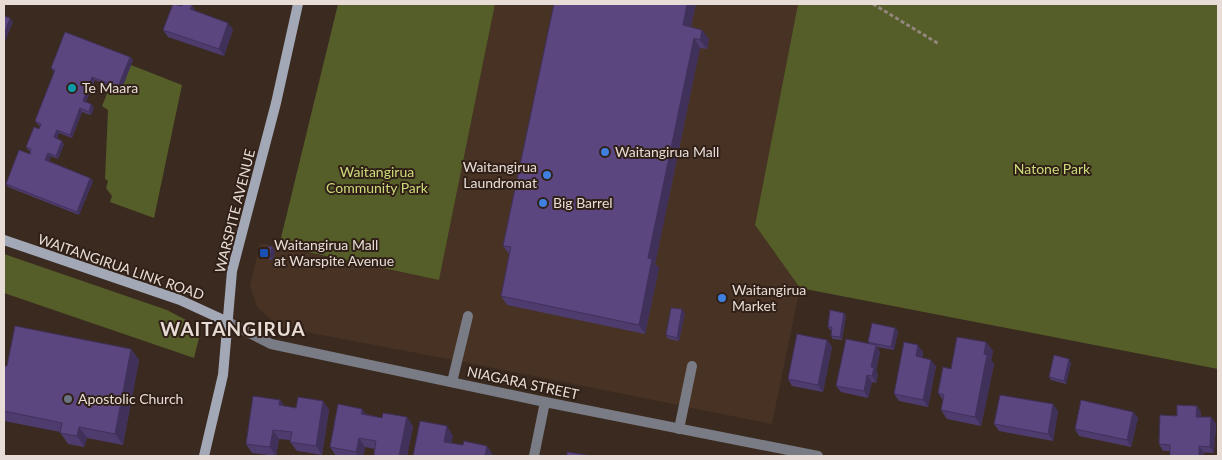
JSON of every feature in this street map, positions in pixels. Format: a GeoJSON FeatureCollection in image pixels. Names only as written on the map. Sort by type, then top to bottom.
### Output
{"type":"FeatureCollection","features":[{"type":"Feature","properties":{"kind":"main road","name":"WARSPITE AVENUE"},"geometry":{"type":"LineString","coordinates":[[204,456],[223,375],[232,271],[276,102],[298,4]]}},
{"type":"Feature","properties":{"kind":"main road","name":"WAITANGIRUA LINK ROAD"},"geometry":{"type":"LineString","coordinates":[[4,240],[180,300],[228,322]]}},
{"type":"Feature","properties":{"kind":"street"},"geometry":{"type":"LineString","coordinates":[[452,382],[468,316]]}},
{"type":"Feature","properties":{"kind":"street","name":"NIAGARA STREET"},"geometry":{"type":"LineString","coordinates":[[228,322],[271,344],[545,402],[818,456]]}},
{"type":"Feature","properties":{"kind":"street"},"geometry":{"type":"LineString","coordinates":[[679,429],[692,366]]}},
{"type":"Feature","properties":{"kind":"street"},"geometry":{"type":"LineString","coordinates":[[534,456],[545,402]]}},
{"type":"Feature","properties":{"kind":"path"},"geometry":{"type":"LineString","coordinates":[[873,4],[939,44]]}},
{"type":"Feature","properties":{"kind":"shaded area"},"geometry":{"type":"Polygon","coordinates":[[[495,4],[798,4],[755,225],[800,288],[772,424],[284,328],[257,307],[250,286],[260,243],[439,280],[495,4]]]}},
{"type":"Feature","properties":{"kind":"green space","name":"Waitangirua Community Park"},"geometry":{"type":"Polygon","coordinates":[[[338,4],[495,4],[439,280],[279,246],[338,4]]]}},
{"type":"Feature","properties":{"kind":"green space","name":"Natone Park"},"geometry":{"type":"Polygon","coordinates":[[[798,4],[1218,4],[1218,369],[800,288],[755,225],[798,4]]]}},
{"type":"Feature","properties":{"kind":"green space"},"geometry":{"type":"Polygon","coordinates":[[[131,65],[182,85],[154,218],[110,202],[112,196],[106,188],[108,181],[105,179],[108,110],[102,106],[110,86],[131,65]]]}},
{"type":"Feature","properties":{"kind":"green space"},"geometry":{"type":"Polygon","coordinates":[[[4,254],[167,310],[186,320],[199,338],[194,358],[4,293],[4,254]]]}},
{"type":"Feature","properties":{"kind":"building"},"geometry":{"type":"Polygon","coordinates":[[[173,4],[182,6],[183,4],[192,5],[190,9],[228,23],[219,49],[163,30],[173,4]]]}},
{"type":"Feature","properties":{"kind":"building","name":"Waitangirua Mall"},"geometry":{"type":"Polygon","coordinates":[[[554,4],[687,4],[683,25],[702,30],[700,40],[694,38],[648,258],[652,259],[639,325],[501,296],[511,247],[503,246],[554,4]]]}},
{"type":"Feature","properties":{"kind":"building"},"geometry":{"type":"Polygon","coordinates":[[[4,16],[10,18],[4,35],[4,16]]]}},
{"type":"Feature","properties":{"kind":"building"},"geometry":{"type":"Polygon","coordinates":[[[65,32],[130,57],[118,87],[92,77],[83,101],[91,104],[89,112],[80,108],[70,135],[57,130],[54,137],[62,141],[56,156],[48,153],[45,160],[90,178],[77,212],[6,184],[19,150],[30,154],[31,149],[26,147],[34,127],[39,129],[41,124],[35,121],[55,70],[51,68],[65,32]]]}},
{"type":"Feature","properties":{"kind":"building"},"geometry":{"type":"Polygon","coordinates":[[[268,246],[272,247],[270,257],[266,256],[268,246]]]}},
{"type":"Feature","properties":{"kind":"building"},"geometry":{"type":"Polygon","coordinates":[[[671,308],[682,309],[677,338],[666,335],[671,308]]]}},
{"type":"Feature","properties":{"kind":"building"},"geometry":{"type":"Polygon","coordinates":[[[830,310],[844,313],[840,337],[831,336],[832,327],[828,327],[830,310]]]}},
{"type":"Feature","properties":{"kind":"building"},"geometry":{"type":"Polygon","coordinates":[[[872,323],[895,328],[891,347],[868,342],[872,323]]]}},
{"type":"Feature","properties":{"kind":"building","name":"Apostolic Church"},"geometry":{"type":"Polygon","coordinates":[[[15,326],[131,349],[115,434],[79,427],[77,436],[60,433],[62,423],[4,411],[4,366],[7,366],[15,326]]]}},
{"type":"Feature","properties":{"kind":"building"},"geometry":{"type":"Polygon","coordinates":[[[797,334],[827,340],[818,385],[788,379],[797,334]]]}},
{"type":"Feature","properties":{"kind":"building"},"geometry":{"type":"Polygon","coordinates":[[[957,337],[986,342],[984,354],[987,355],[975,417],[941,410],[944,395],[938,393],[943,367],[951,369],[957,337]]]}},
{"type":"Feature","properties":{"kind":"building"},"geometry":{"type":"Polygon","coordinates":[[[846,339],[876,345],[871,367],[874,368],[872,376],[867,375],[864,391],[836,386],[846,339]]]}},
{"type":"Feature","properties":{"kind":"building"},"geometry":{"type":"Polygon","coordinates":[[[904,342],[918,345],[916,356],[931,360],[923,400],[894,394],[904,342]]]}},
{"type":"Feature","properties":{"kind":"building"},"geometry":{"type":"Polygon","coordinates":[[[1054,355],[1069,359],[1064,381],[1049,377],[1054,355]]]}},
{"type":"Feature","properties":{"kind":"building"},"geometry":{"type":"Polygon","coordinates":[[[1000,395],[1053,404],[1048,434],[994,424],[1000,395]]]}},
{"type":"Feature","properties":{"kind":"building"},"geometry":{"type":"Polygon","coordinates":[[[253,396],[280,400],[279,405],[296,408],[298,397],[323,401],[316,446],[290,442],[292,432],[273,430],[270,447],[246,444],[253,396]]]}},
{"type":"Feature","properties":{"kind":"building"},"geometry":{"type":"Polygon","coordinates":[[[1081,400],[1133,412],[1127,440],[1075,429],[1081,400]]]}},
{"type":"Feature","properties":{"kind":"building"},"geometry":{"type":"Polygon","coordinates":[[[338,404],[362,409],[361,414],[382,418],[383,413],[407,417],[399,456],[374,455],[376,441],[359,438],[356,452],[330,447],[338,404]]]}},
{"type":"Feature","properties":{"kind":"building"},"geometry":{"type":"Polygon","coordinates":[[[1177,405],[1197,406],[1196,417],[1211,417],[1210,447],[1199,446],[1199,456],[1170,456],[1170,445],[1159,444],[1160,415],[1177,416],[1177,405]]]}},
{"type":"Feature","properties":{"kind":"building"},"geometry":{"type":"Polygon","coordinates":[[[420,421],[447,426],[444,442],[463,445],[464,441],[487,446],[485,456],[413,456],[420,421]]]}},
{"type":"Feature","properties":{"kind":"building"},"geometry":{"type":"Polygon","coordinates":[[[567,452],[592,456],[567,456],[567,452]]]}},
{"type":"Feature","properties":{"kind":"place","name":"Te Maara"},"geometry":{"type":"Point","coordinates":[72,88]}},
{"type":"Feature","properties":{"kind":"place","name":"Waitangirua Mall"},"geometry":{"type":"Point","coordinates":[605,152]}},
{"type":"Feature","properties":{"kind":"place","name":"Waitangirua Laundromat"},"geometry":{"type":"Point","coordinates":[547,175]}},
{"type":"Feature","properties":{"kind":"place","name":"Big Barrel"},"geometry":{"type":"Point","coordinates":[543,203]}},
{"type":"Feature","properties":{"kind":"place","name":"Waitangirua Mall at Warspite Avenue"},"geometry":{"type":"Point","coordinates":[264,253]}},
{"type":"Feature","properties":{"kind":"place","name":"Waitangirua Market"},"geometry":{"type":"Point","coordinates":[722,298]}},
{"type":"Feature","properties":{"kind":"place","name":"Apostolic Church"},"geometry":{"type":"Point","coordinates":[68,399]}},
{"type":"Feature","properties":{"kind":"district","name":"WAITANGIRUA"},"geometry":{"type":"Point","coordinates":[233,329]}}]}
